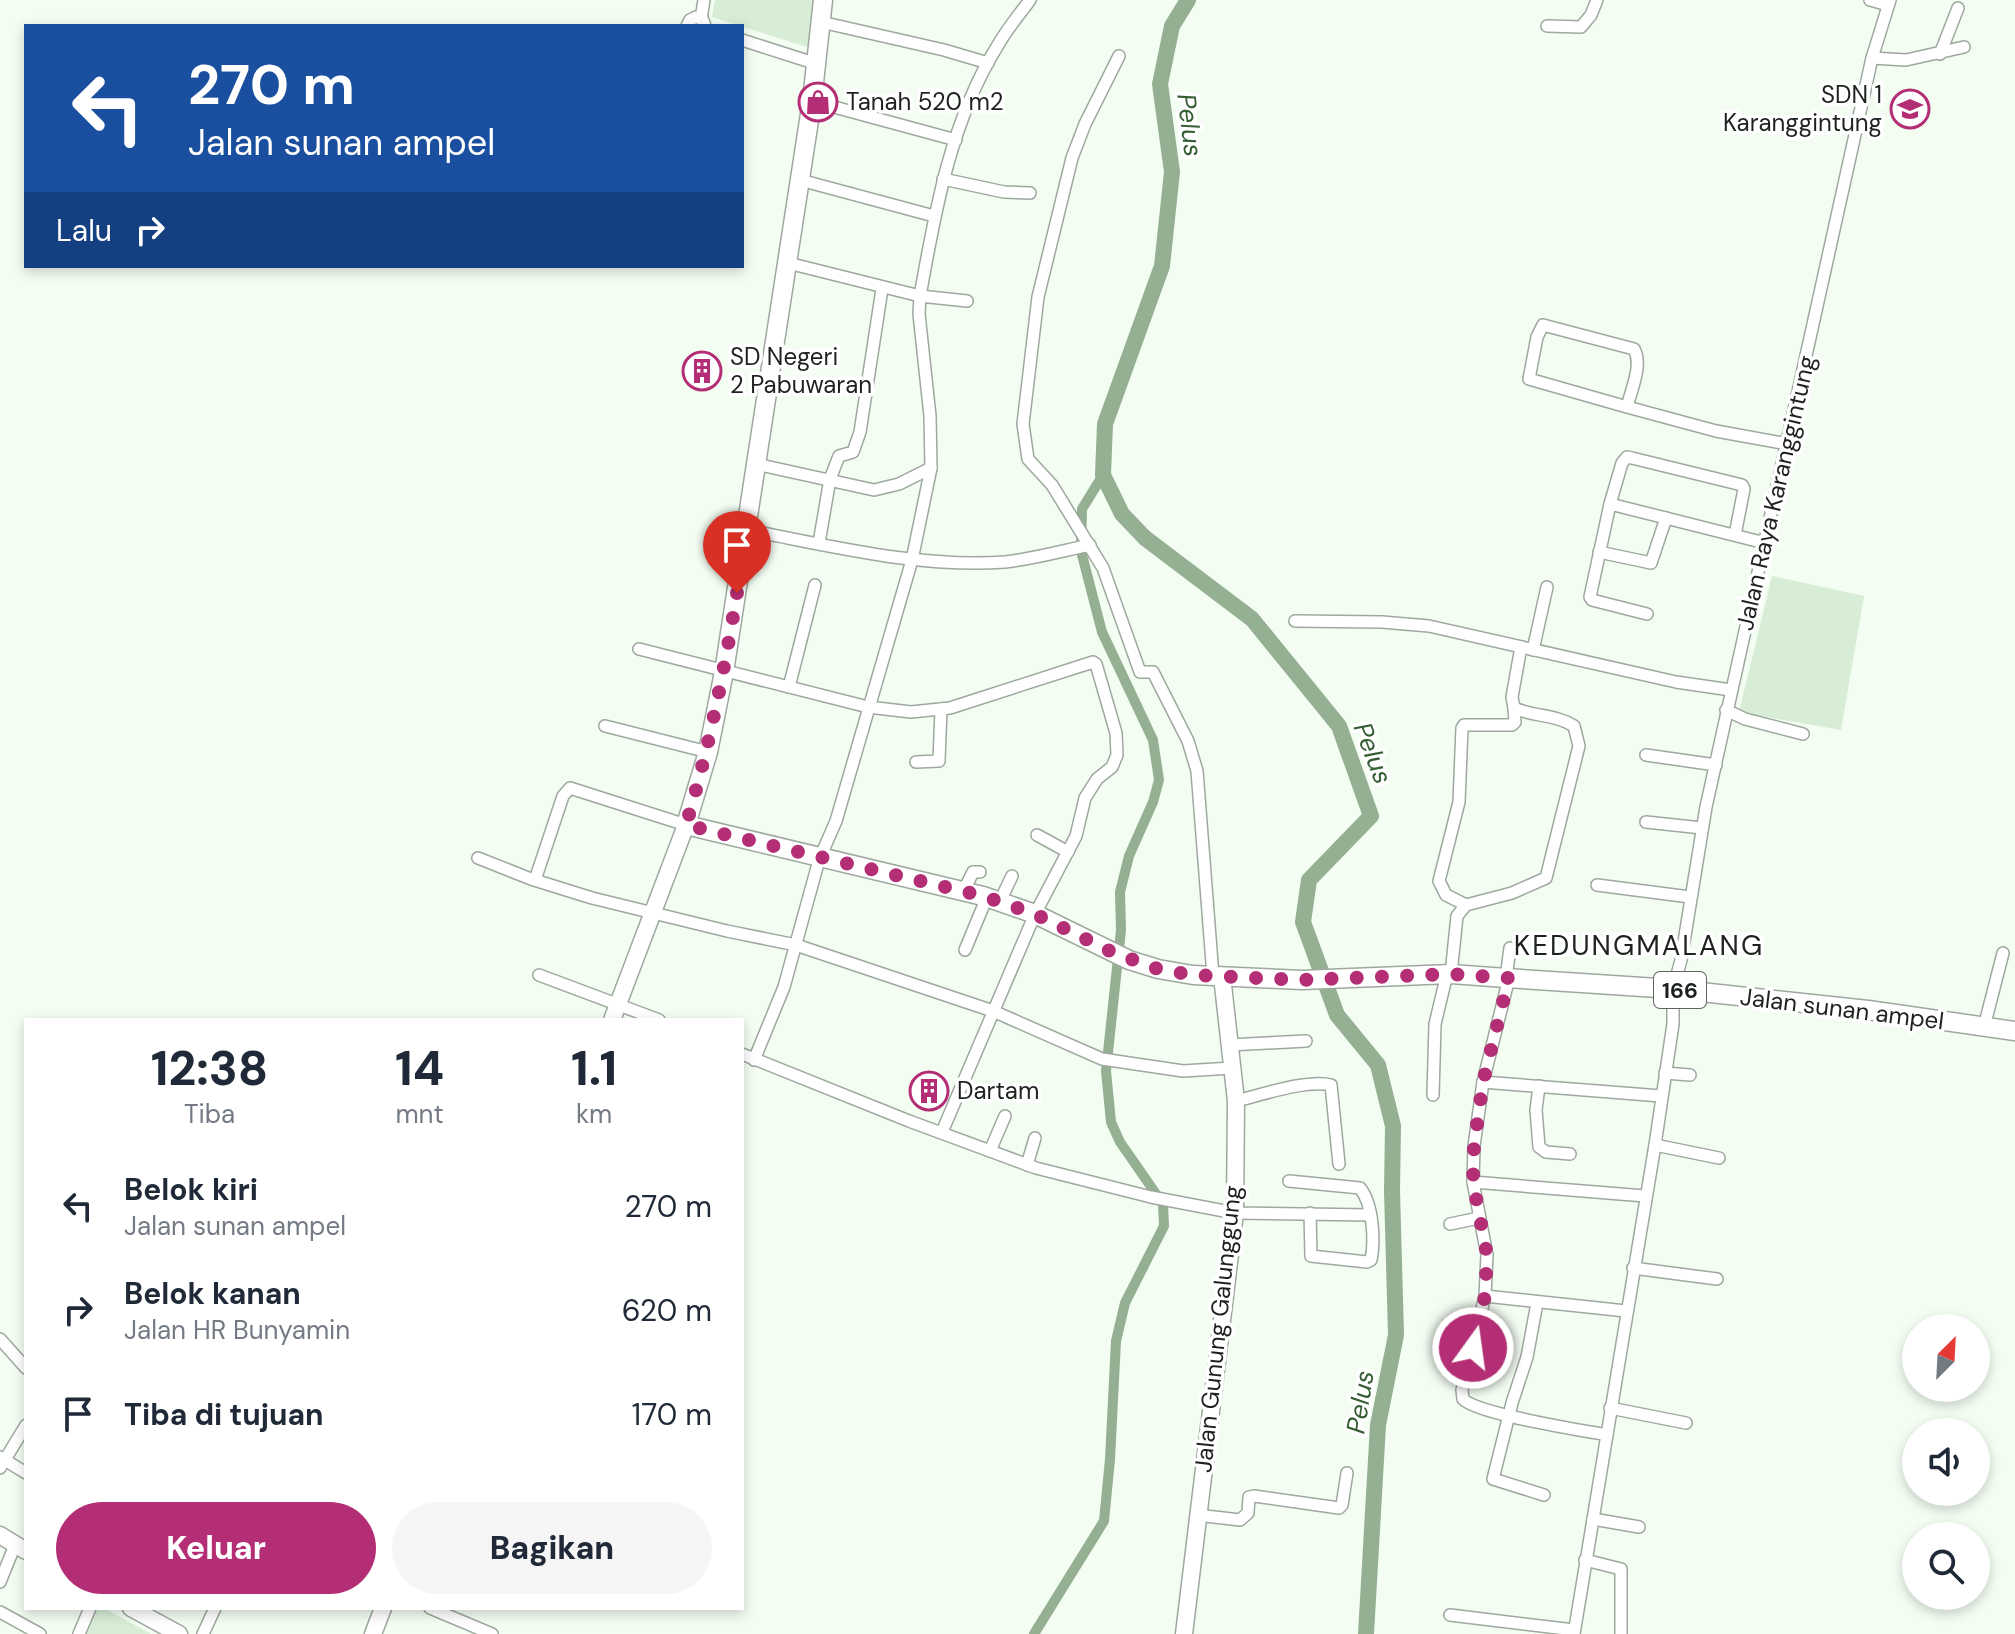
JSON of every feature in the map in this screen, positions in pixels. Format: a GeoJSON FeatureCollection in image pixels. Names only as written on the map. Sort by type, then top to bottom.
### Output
{"type":"FeatureCollection","features":[{"type":"Feature","properties":{"kind":"main road"},"geometry":{"type":"LineString","coordinates":[[686,825],[708,752],[724,672],[812,101],[823,0]]}},
{"type":"Feature","properties":{"kind":"main road","name":"Jalan sunan ampel"},"geometry":{"type":"LineString","coordinates":[[686,825],[964,890],[1035,914],[1120,956],[1158,969],[1217,976],[1302,980],[1449,974],[1508,978],[1543,973],[1868,1010],[2015,1031]]}},
{"type":"Feature","properties":{"kind":"street"},"geometry":{"type":"LineString","coordinates":[[697,0],[697,22]]}},
{"type":"Feature","properties":{"kind":"street"},"geometry":{"type":"LineString","coordinates":[[697,22],[704,0]]}},
{"type":"Feature","properties":{"kind":"street"},"geometry":{"type":"LineString","coordinates":[[754,1060],[784,987],[912,560],[931,468],[920,296],[943,179],[988,63],[1030,0]]}},
{"type":"Feature","properties":{"kind":"street"},"geometry":{"type":"LineString","coordinates":[[1547,26],[1581,27],[1591,15],[1597,0]]}},
{"type":"Feature","properties":{"kind":"street"},"geometry":{"type":"LineString","coordinates":[[1870,0],[1889,2]]}},
{"type":"Feature","properties":{"kind":"street","name":"Jalan Raya Karanggintung"},"geometry":{"type":"LineString","coordinates":[[1574,1632],[1655,1145],[1673,1024],[1673,989],[1702,828],[1872,58],[1889,2]]}},
{"type":"Feature","properties":{"kind":"street"},"geometry":{"type":"LineString","coordinates":[[1940,54],[1958,8]]}},
{"type":"Feature","properties":{"kind":"street"},"geometry":{"type":"LineString","coordinates":[[821,22],[988,63]]}},
{"type":"Feature","properties":{"kind":"street"},"geometry":{"type":"LineString","coordinates":[[744,41],[817,64]]}},
{"type":"Feature","properties":{"kind":"street"},"geometry":{"type":"LineString","coordinates":[[1872,58],[1906,60],[1964,47]]}},
{"type":"Feature","properties":{"kind":"street"},"geometry":{"type":"LineString","coordinates":[[1119,56],[1085,124],[1072,158],[1038,297],[1023,424],[1028,459],[1052,485],[1090,545],[1103,568],[1140,672],[1153,672],[1188,741],[1196,766],[1217,976]]}},
{"type":"Feature","properties":{"kind":"street"},"geometry":{"type":"LineString","coordinates":[[812,101],[956,140]]}},
{"type":"Feature","properties":{"kind":"street"},"geometry":{"type":"LineString","coordinates":[[943,179],[1004,192],[1030,193]]}},
{"type":"Feature","properties":{"kind":"street"},"geometry":{"type":"LineString","coordinates":[[800,180],[934,216]]}},
{"type":"Feature","properties":{"kind":"street"},"geometry":{"type":"LineString","coordinates":[[788,263],[882,289],[967,301]]}},
{"type":"Feature","properties":{"kind":"street"},"geometry":{"type":"LineString","coordinates":[[819,543],[830,479],[839,456],[853,452],[856,446],[882,289]]}},
{"type":"Feature","properties":{"kind":"street"},"geometry":{"type":"LineString","coordinates":[[1627,407],[1638,357],[1634,349],[1543,325],[1537,337],[1529,379],[1627,407],[1716,431],[1788,444]]}},
{"type":"Feature","properties":{"kind":"street"},"geometry":{"type":"LineString","coordinates":[[1647,614],[1592,600],[1589,593],[1624,459],[1632,458],[1742,485],[1744,489],[1735,535]]}},
{"type":"Feature","properties":{"kind":"street"},"geometry":{"type":"LineString","coordinates":[[756,464],[874,490],[899,484],[931,468]]}},
{"type":"Feature","properties":{"kind":"street"},"geometry":{"type":"LineString","coordinates":[[1610,504],[1765,543]]}},
{"type":"Feature","properties":{"kind":"street"},"geometry":{"type":"LineString","coordinates":[[1599,552],[1651,563],[1666,518]]}},
{"type":"Feature","properties":{"kind":"street"},"geometry":{"type":"LineString","coordinates":[[747,530],[912,560],[947,563],[1007,562],[1090,545]]}},
{"type":"Feature","properties":{"kind":"street"},"geometry":{"type":"LineString","coordinates":[[789,687],[815,585]]}},
{"type":"Feature","properties":{"kind":"street"},"geometry":{"type":"LineString","coordinates":[[1466,905],[1446,895],[1439,881],[1459,802],[1462,728],[1464,725],[1512,725],[1515,722],[1512,697],[1547,587]]}},
{"type":"Feature","properties":{"kind":"street"},"geometry":{"type":"LineString","coordinates":[[1295,621],[1407,623],[1459,631],[1676,682],[1731,690]]}},
{"type":"Feature","properties":{"kind":"street"},"geometry":{"type":"LineString","coordinates":[[639,649],[868,707],[911,712],[941,709],[1090,663],[1096,664],[1116,733],[1117,755],[1112,767],[1097,779],[1085,798],[1076,836],[1035,914],[942,1132]]}},
{"type":"Feature","properties":{"kind":"street"},"geometry":{"type":"LineString","coordinates":[[1433,1095],[1435,1024],[1449,974],[1457,916],[1466,905],[1512,893],[1546,878],[1579,746],[1574,726],[1564,720],[1527,714],[1514,708]]}},
{"type":"Feature","properties":{"kind":"street"},"geometry":{"type":"LineString","coordinates":[[916,762],[939,761],[941,709]]}},
{"type":"Feature","properties":{"kind":"street"},"geometry":{"type":"LineString","coordinates":[[1726,710],[1745,719],[1803,734]]}},
{"type":"Feature","properties":{"kind":"street"},"geometry":{"type":"LineString","coordinates":[[605,726],[708,752]]}},
{"type":"Feature","properties":{"kind":"street"},"geometry":{"type":"LineString","coordinates":[[1646,755],[1716,765]]}},
{"type":"Feature","properties":{"kind":"street"},"geometry":{"type":"LineString","coordinates":[[535,880],[563,796],[570,788],[686,825],[613,1018]]}},
{"type":"Feature","properties":{"kind":"street"},"geometry":{"type":"LineString","coordinates":[[1646,822],[1702,828]]}},
{"type":"Feature","properties":{"kind":"street"},"geometry":{"type":"LineString","coordinates":[[1037,835],[1068,852]]}},
{"type":"Feature","properties":{"kind":"street"},"geometry":{"type":"LineString","coordinates":[[478,858],[535,880],[652,913],[796,945],[993,1011],[1102,1059],[1183,1071],[1232,1068]]}},
{"type":"Feature","properties":{"kind":"street"},"geometry":{"type":"LineString","coordinates":[[964,890],[973,872],[980,872]]}},
{"type":"Feature","properties":{"kind":"street"},"geometry":{"type":"LineString","coordinates":[[965,950],[993,899],[1012,876]]}},
{"type":"Feature","properties":{"kind":"street"},"geometry":{"type":"LineString","coordinates":[[1597,885],[1690,897]]}},
{"type":"Feature","properties":{"kind":"street"},"geometry":{"type":"LineString","coordinates":[[1510,948],[1508,978],[1483,1082],[1474,1146],[1473,1182],[1487,1255],[1485,1296],[1462,1390],[1463,1399],[1469,1405],[1607,1435]]}},
{"type":"Feature","properties":{"kind":"street"},"geometry":{"type":"LineString","coordinates":[[1984,1027],[2003,953]]}},
{"type":"Feature","properties":{"kind":"street"},"geometry":{"type":"LineString","coordinates":[[539,975],[654,1018]]}},
{"type":"Feature","properties":{"kind":"street","name":"Jalan Gunung Galunggung"},"geometry":{"type":"LineString","coordinates":[[1184,1634],[1235,1213],[1236,1101],[1217,976]]}},
{"type":"Feature","properties":{"kind":"street"},"geometry":{"type":"LineString","coordinates":[[1229,1045],[1306,1041]]}},
{"type":"Feature","properties":{"kind":"street"},"geometry":{"type":"LineString","coordinates":[[744,1055],[1027,1165],[1157,1198],[1235,1213],[1370,1215]]}},
{"type":"Feature","properties":{"kind":"street"},"geometry":{"type":"LineString","coordinates":[[1665,1073],[1690,1075]]}},
{"type":"Feature","properties":{"kind":"street"},"geometry":{"type":"LineString","coordinates":[[1483,1082],[1661,1096]]}},
{"type":"Feature","properties":{"kind":"street"},"geometry":{"type":"LineString","coordinates":[[1236,1101],[1323,1083],[1331,1085],[1339,1164]]}},
{"type":"Feature","properties":{"kind":"street"},"geometry":{"type":"LineString","coordinates":[[1539,1086],[1536,1110],[1539,1147],[1546,1152],[1570,1154]]}},
{"type":"Feature","properties":{"kind":"street"},"geometry":{"type":"LineString","coordinates":[[990,1151],[1005,1116]]}},
{"type":"Feature","properties":{"kind":"street"},"geometry":{"type":"LineString","coordinates":[[1027,1165],[1035,1138]]}},
{"type":"Feature","properties":{"kind":"street"},"geometry":{"type":"LineString","coordinates":[[1655,1145],[1719,1158]]}},
{"type":"Feature","properties":{"kind":"street"},"geometry":{"type":"LineString","coordinates":[[1289,1181],[1360,1188],[1364,1192],[1370,1215],[1372,1255],[1367,1262],[1311,1256],[1310,1213]]}},
{"type":"Feature","properties":{"kind":"street"},"geometry":{"type":"LineString","coordinates":[[1473,1182],[1645,1196]]}},
{"type":"Feature","properties":{"kind":"street"},"geometry":{"type":"LineString","coordinates":[[1450,1224],[1479,1218]]}},
{"type":"Feature","properties":{"kind":"street"},"geometry":{"type":"LineString","coordinates":[[1633,1268],[1717,1279]]}},
{"type":"Feature","properties":{"kind":"street"},"geometry":{"type":"LineString","coordinates":[[1485,1296],[1626,1311]]}},
{"type":"Feature","properties":{"kind":"street"},"geometry":{"type":"LineString","coordinates":[[1537,1303],[1527,1357],[1493,1479],[1544,1495]]}},
{"type":"Feature","properties":{"kind":"street"},"geometry":{"type":"LineString","coordinates":[[0,1339],[24,1365]]}},
{"type":"Feature","properties":{"kind":"street"},"geometry":{"type":"LineString","coordinates":[[1610,1408],[1686,1423]]}},
{"type":"Feature","properties":{"kind":"street"},"geometry":{"type":"LineString","coordinates":[[24,1428],[1,1462],[24,1472]]}},
{"type":"Feature","properties":{"kind":"street"},"geometry":{"type":"LineString","coordinates":[[1197,1515],[1240,1520],[1248,1513],[1249,1497],[1254,1496],[1339,1508],[1347,1473]]}},
{"type":"Feature","properties":{"kind":"street"},"geometry":{"type":"LineString","coordinates":[[1593,1519],[1639,1527]]}},
{"type":"Feature","properties":{"kind":"street"},"geometry":{"type":"LineString","coordinates":[[0,1535],[21,1548],[0,1582]]}},
{"type":"Feature","properties":{"kind":"street"},"geometry":{"type":"LineString","coordinates":[[1585,1560],[1621,1569],[1621,1634]]}},
{"type":"Feature","properties":{"kind":"street"},"geometry":{"type":"LineString","coordinates":[[79,1634],[89,1610]]}},
{"type":"Feature","properties":{"kind":"street"},"geometry":{"type":"LineString","coordinates":[[135,1610],[179,1634]]}},
{"type":"Feature","properties":{"kind":"street"},"geometry":{"type":"LineString","coordinates":[[203,1634],[214,1610]]}},
{"type":"Feature","properties":{"kind":"street"},"geometry":{"type":"LineString","coordinates":[[373,1634],[382,1610]]}},
{"type":"Feature","properties":{"kind":"street"},"geometry":{"type":"LineString","coordinates":[[435,1610],[492,1634]]}},
{"type":"Feature","properties":{"kind":"street"},"geometry":{"type":"LineString","coordinates":[[0,1612],[40,1634]]}},
{"type":"Feature","properties":{"kind":"street"},"geometry":{"type":"LineString","coordinates":[[1450,1615],[1574,1632]]}},
{"type":"Feature","properties":{"kind":"green space"},"geometry":{"type":"Polygon","coordinates":[[[715,0],[815,0],[810,48],[744,27],[744,24],[712,17],[715,0]]]}},
{"type":"Feature","properties":{"kind":"green space"},"geometry":{"type":"Polygon","coordinates":[[[1772,576],[1864,596],[1841,730],[1739,712],[1772,576]]]}},
{"type":"Feature","properties":{"kind":"green space"},"geometry":{"type":"Polygon","coordinates":[[[94,1610],[108,1610],[151,1634],[84,1634],[94,1610]]]}},
{"type":"Feature","properties":{"kind":"waterway","name":"Pelus"},"geometry":{"type":"LineString","coordinates":[[1188,0],[1172,26],[1160,84],[1172,172],[1162,266],[1105,424],[1103,475],[1122,514],[1145,538],[1252,619],[1339,726],[1371,816],[1309,880],[1303,922],[1337,1015],[1378,1065],[1393,1126],[1396,1335],[1378,1425],[1366,1634]]}},
{"type":"Feature","properties":{"kind":"waterway"},"geometry":{"type":"LineString","coordinates":[[1034,1634],[1104,1521],[1116,1341],[1125,1303],[1164,1226],[1163,1204],[1120,1142],[1111,1122],[1106,1071],[1121,930],[1120,892],[1129,856],[1153,802],[1159,780],[1153,740],[1102,632],[1081,551],[1082,509],[1103,475]]}},
{"type":"Feature","properties":{"kind":"place","name":"Tanah 520 m2"},"geometry":{"type":"Point","coordinates":[818,102]}},
{"type":"Feature","properties":{"kind":"place","name":"SDN 1 Karanggintung"},"geometry":{"type":"Point","coordinates":[1910,109]}},
{"type":"Feature","properties":{"kind":"place","name":"SD Negeri 2 Pabuwaran"},"geometry":{"type":"Point","coordinates":[702,371]}},
{"type":"Feature","properties":{"kind":"place","name":"Dartam"},"geometry":{"type":"Point","coordinates":[929,1091]}},
{"type":"Feature","properties":{"kind":"district","name":"KEDUNGMALANG"},"geometry":{"type":"Point","coordinates":[1639,945]}},
{"type":"Feature","properties":{"kind":"route"},"geometry":{"type":"LineString","coordinates":[[737,593],[719,702],[686,825],[983,896],[1035,914],[1129,960],[1158,969],[1193,975],[1302,980],[1451,974],[1509,978],[1483,1082],[1472,1164],[1487,1255],[1485,1296],[1473,1348]]}}]}
